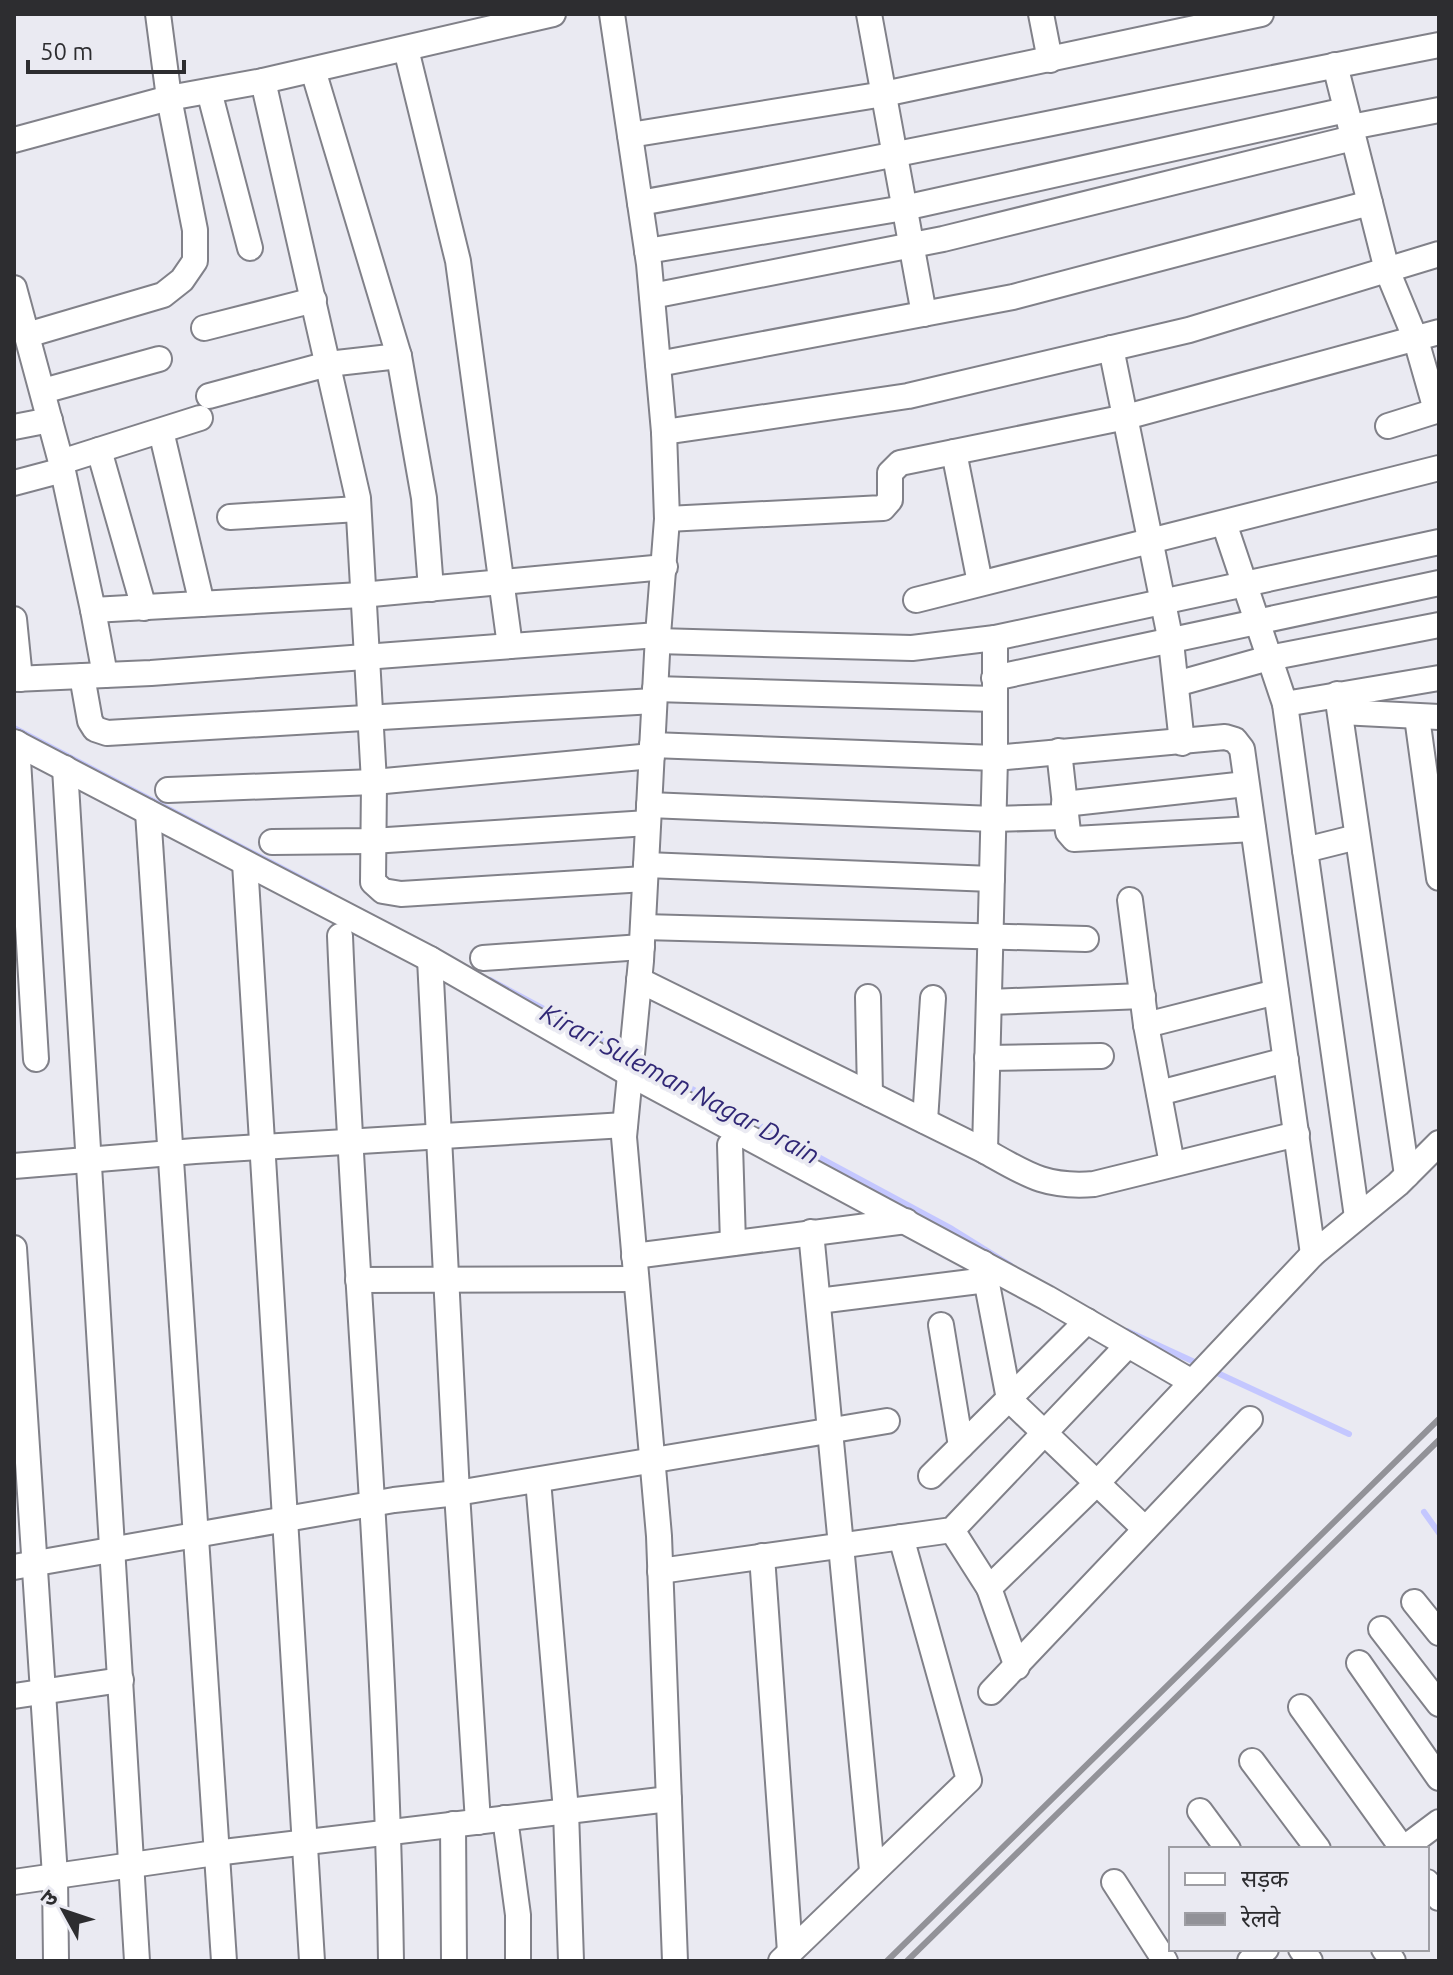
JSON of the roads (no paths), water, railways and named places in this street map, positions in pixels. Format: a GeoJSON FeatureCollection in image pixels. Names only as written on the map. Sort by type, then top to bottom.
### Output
{"type":"FeatureCollection","features":[{"type":"Feature","properties":{"kind":"street"},"geometry":{"type":"LineString","coordinates":[[21,324],[163,295],[182,280],[195,261],[195,230],[169,98],[158,14]]}},
{"type":"Feature","properties":{"kind":"street"},"geometry":{"type":"LineString","coordinates":[[14,140],[169,98],[406,49],[499,20],[553,14]]}},
{"type":"Feature","properties":{"kind":"street"},"geometry":{"type":"LineString","coordinates":[[612,14],[652,296],[664,432],[667,519],[642,937],[625,1125],[660,1571],[675,1961]]}},
{"type":"Feature","properties":{"kind":"street"},"geometry":{"type":"LineString","coordinates":[[869,14],[924,314]]}},
{"type":"Feature","properties":{"kind":"street"},"geometry":{"type":"LineString","coordinates":[[1041,14],[1050,60]]}},
{"type":"Feature","properties":{"kind":"street"},"geometry":{"type":"LineString","coordinates":[[630,135],[884,94],[1261,14]]}},
{"type":"Feature","properties":{"kind":"street"},"geometry":{"type":"LineString","coordinates":[[640,203],[895,157],[1167,97],[1439,45]]}},
{"type":"Feature","properties":{"kind":"street"},"geometry":{"type":"LineString","coordinates":[[406,49],[458,261],[510,646]]}},
{"type":"Feature","properties":{"kind":"street"},"geometry":{"type":"LineString","coordinates":[[1335,65],[1387,270],[1427,336],[1438,410],[1388,426]]}},
{"type":"Feature","properties":{"kind":"street"},"geometry":{"type":"LineString","coordinates":[[313,70],[399,356],[424,498],[431,589]]}},
{"type":"Feature","properties":{"kind":"street"},"geometry":{"type":"LineString","coordinates":[[263,81],[358,509],[374,782],[373,882],[383,891],[401,894],[646,872],[992,879]]}},
{"type":"Feature","properties":{"kind":"street"},"geometry":{"type":"LineString","coordinates":[[209,91],[250,248]]}},
{"type":"Feature","properties":{"kind":"street"},"geometry":{"type":"LineString","coordinates":[[647,251],[904,208],[1439,110]]}},
{"type":"Feature","properties":{"kind":"street"},"geometry":{"type":"LineString","coordinates":[[652,296],[911,245],[1350,125]]}},
{"type":"Feature","properties":{"kind":"street"},"geometry":{"type":"LineString","coordinates":[[658,364],[1013,297],[1370,203]]}},
{"type":"Feature","properties":{"kind":"street"},"geometry":{"type":"LineString","coordinates":[[664,432],[908,396],[1189,330],[1439,254]]}},
{"type":"Feature","properties":{"kind":"street"},"geometry":{"type":"LineString","coordinates":[[14,288],[31,380],[50,420],[93,610],[94,676],[90,721],[95,729],[107,733],[370,719],[655,695],[994,688],[1255,622],[1439,583]]}},
{"type":"Feature","properties":{"kind":"street"},"geometry":{"type":"LineString","coordinates":[[204,328],[314,300]]}},
{"type":"Feature","properties":{"kind":"street"},"geometry":{"type":"LineString","coordinates":[[667,519],[883,508],[890,500],[893,466],[1126,417],[1427,336]]}},
{"type":"Feature","properties":{"kind":"street"},"geometry":{"type":"LineString","coordinates":[[1111,348],[1171,642],[1182,743]]}},
{"type":"Feature","properties":{"kind":"street"},"geometry":{"type":"LineString","coordinates":[[14,483],[99,450],[161,431],[205,407],[328,364],[399,356]]}},
{"type":"Feature","properties":{"kind":"street"},"geometry":{"type":"LineString","coordinates":[[31,380],[159,359]]}},
{"type":"Feature","properties":{"kind":"street"},"geometry":{"type":"LineString","coordinates":[[14,427],[50,420]]}},
{"type":"Feature","properties":{"kind":"street"},"geometry":{"type":"LineString","coordinates":[[161,431],[202,604]]}},
{"type":"Feature","properties":{"kind":"street"},"geometry":{"type":"LineString","coordinates":[[99,450],[144,608]]}},
{"type":"Feature","properties":{"kind":"street"},"geometry":{"type":"LineString","coordinates":[[954,452],[980,583]]}},
{"type":"Feature","properties":{"kind":"street"},"geometry":{"type":"LineString","coordinates":[[916,600],[1439,468]]}},
{"type":"Feature","properties":{"kind":"street"},"geometry":{"type":"LineString","coordinates":[[230,517],[358,509]]}},
{"type":"Feature","properties":{"kind":"street"},"geometry":{"type":"LineString","coordinates":[[1224,523],[1285,704],[1357,1217]]}},
{"type":"Feature","properties":{"kind":"street"},"geometry":{"type":"LineString","coordinates":[[14,619],[17,679],[658,638],[881,650],[995,638],[1439,542]]}},
{"type":"Feature","properties":{"kind":"street"},"geometry":{"type":"LineString","coordinates":[[93,610],[361,595],[665,567]]}},
{"type":"Feature","properties":{"kind":"street"},"geometry":{"type":"LineString","coordinates":[[1176,684],[1269,658],[1439,625]]}},
{"type":"Feature","properties":{"kind":"street"},"geometry":{"type":"LineString","coordinates":[[985,1151],[995,638]]}},
{"type":"Feature","properties":{"kind":"street"},"geometry":{"type":"LineString","coordinates":[[1339,703],[1439,678]]}},
{"type":"Feature","properties":{"kind":"street"},"geometry":{"type":"LineString","coordinates":[[1285,704],[1339,703],[1428,717],[1439,878]]}},
{"type":"Feature","properties":{"kind":"street"},"geometry":{"type":"LineString","coordinates":[[1339,703],[1407,1175]]}},
{"type":"Feature","properties":{"kind":"street"},"geometry":{"type":"LineString","coordinates":[[168,790],[374,782],[652,751],[995,758],[1225,737],[1235,740],[1242,749],[1313,1254]]}},
{"type":"Feature","properties":{"kind":"street"},"geometry":{"type":"LineString","coordinates":[[15,743],[631,1062],[906,1221],[985,1272],[1087,1321],[1128,1345],[1202,1372]]}},
{"type":"Feature","properties":{"kind":"street"},"geometry":{"type":"LineString","coordinates":[[15,743],[36,1059]]}},
{"type":"Feature","properties":{"kind":"street"},"geometry":{"type":"LineString","coordinates":[[1059,751],[1070,836],[1080,840],[1253,829]]}},
{"type":"Feature","properties":{"kind":"street"},"geometry":{"type":"LineString","coordinates":[[65,768],[137,1961]]}},
{"type":"Feature","properties":{"kind":"street"},"geometry":{"type":"LineString","coordinates":[[272,842],[372,841],[649,814],[993,819],[1246,784]]}},
{"type":"Feature","properties":{"kind":"street"},"geometry":{"type":"LineString","coordinates":[[148,812],[199,1534],[215,1853],[224,1961]]}},
{"type":"Feature","properties":{"kind":"street"},"geometry":{"type":"LineString","coordinates":[[1305,850],[1357,837]]}},
{"type":"Feature","properties":{"kind":"street"},"geometry":{"type":"LineString","coordinates":[[245,863],[308,1842],[312,1961]]}},
{"type":"Feature","properties":{"kind":"street"},"geometry":{"type":"LineString","coordinates":[[1130,900],[1146,1025],[1172,1164]]}},
{"type":"Feature","properties":{"kind":"street"},"geometry":{"type":"LineString","coordinates":[[340,936],[348,1142],[373,1503],[389,1832],[391,1961]]}},
{"type":"Feature","properties":{"kind":"street"},"geometry":{"type":"LineString","coordinates":[[483,958],[642,937],[990,936],[1086,939]]}},
{"type":"Feature","properties":{"kind":"street"},"geometry":{"type":"LineString","coordinates":[[430,959],[457,1493],[478,1822]]}},
{"type":"Feature","properties":{"kind":"street"},"geometry":{"type":"LineString","coordinates":[[639,980],[985,1151],[1039,1181],[1064,1187],[1094,1184],[1297,1134]]}},
{"type":"Feature","properties":{"kind":"street"},"geometry":{"type":"LineString","coordinates":[[1146,1025],[1276,992]]}},
{"type":"Feature","properties":{"kind":"street"},"geometry":{"type":"LineString","coordinates":[[989,1002],[1143,996]]}},
{"type":"Feature","properties":{"kind":"street"},"geometry":{"type":"LineString","coordinates":[[868,997],[870,1094]]}},
{"type":"Feature","properties":{"kind":"street"},"geometry":{"type":"LineString","coordinates":[[925,1121],[933,998]]}},
{"type":"Feature","properties":{"kind":"street"},"geometry":{"type":"LineString","coordinates":[[987,1058],[1101,1056]]}},
{"type":"Feature","properties":{"kind":"street"},"geometry":{"type":"LineString","coordinates":[[1159,1093],[1286,1060]]}},
{"type":"Feature","properties":{"kind":"street"},"geometry":{"type":"LineString","coordinates":[[14,1166],[625,1125]]}},
{"type":"Feature","properties":{"kind":"street"},"geometry":{"type":"LineString","coordinates":[[989,1588],[1098,1482],[1313,1254],[1407,1175],[1439,1143]]}},
{"type":"Feature","properties":{"kind":"street"},"geometry":{"type":"LineString","coordinates":[[730,1145],[733,1243]]}},
{"type":"Feature","properties":{"kind":"street"},"geometry":{"type":"LineString","coordinates":[[358,1280],[446,1279],[635,1267],[733,1243],[906,1221]]}},
{"type":"Feature","properties":{"kind":"street"},"geometry":{"type":"LineString","coordinates":[[811,1232],[872,1870]]}},
{"type":"Feature","properties":{"kind":"street"},"geometry":{"type":"LineString","coordinates":[[14,1248],[25,1566],[44,1692],[55,1876],[56,1961]]}},
{"type":"Feature","properties":{"kind":"street"},"geometry":{"type":"LineString","coordinates":[[818,1301],[985,1272]]}},
{"type":"Feature","properties":{"kind":"street"},"geometry":{"type":"LineString","coordinates":[[985,1272],[1009,1399],[1145,1529]]}},
{"type":"Feature","properties":{"kind":"street"},"geometry":{"type":"LineString","coordinates":[[931,1476],[1087,1321]]}},
{"type":"Feature","properties":{"kind":"street"},"geometry":{"type":"LineString","coordinates":[[941,1325],[961,1446]]}},
{"type":"Feature","properties":{"kind":"street"},"geometry":{"type":"LineString","coordinates":[[660,1571],[952,1530],[1128,1345]]}},
{"type":"Feature","properties":{"kind":"street"},"geometry":{"type":"LineString","coordinates":[[991,1692],[1250,1419]]}},
{"type":"Feature","properties":{"kind":"street"},"geometry":{"type":"LineString","coordinates":[[25,1566],[373,1503],[457,1493],[830,1428],[887,1421]]}},
{"type":"Feature","properties":{"kind":"street"},"geometry":{"type":"LineString","coordinates":[[538,1480],[566,1811],[571,1961]]}},
{"type":"Feature","properties":{"kind":"street"},"geometry":{"type":"LineString","coordinates":[[952,1530],[989,1588],[1017,1667]]}},
{"type":"Feature","properties":{"kind":"street"},"geometry":{"type":"LineString","coordinates":[[785,1956],[969,1780],[901,1537]]}},
{"type":"Feature","properties":{"kind":"street"},"geometry":{"type":"LineString","coordinates":[[762,1556],[785,1956]]}},
{"type":"Feature","properties":{"kind":"street"},"geometry":{"type":"LineString","coordinates":[[1414,1602],[1439,1633]]}},
{"type":"Feature","properties":{"kind":"street"},"geometry":{"type":"LineString","coordinates":[[1381,1629],[1439,1704]]}},
{"type":"Feature","properties":{"kind":"street"},"geometry":{"type":"LineString","coordinates":[[1359,1663],[1439,1778]]}},
{"type":"Feature","properties":{"kind":"street"},"geometry":{"type":"LineString","coordinates":[[14,1696],[121,1680]]}},
{"type":"Feature","properties":{"kind":"street"},"geometry":{"type":"LineString","coordinates":[[1301,1707],[1402,1847]]}},
{"type":"Feature","properties":{"kind":"street"},"geometry":{"type":"LineString","coordinates":[[1252,1761],[1316,1847]]}},
{"type":"Feature","properties":{"kind":"street"},"geometry":{"type":"LineString","coordinates":[[14,1882],[215,1853],[669,1799]]}},
{"type":"Feature","properties":{"kind":"street"},"geometry":{"type":"LineString","coordinates":[[1200,1811],[1227,1847]]}},
{"type":"Feature","properties":{"kind":"street"},"geometry":{"type":"LineString","coordinates":[[505,1818],[518,1915],[518,1961]]}},
{"type":"Feature","properties":{"kind":"street"},"geometry":{"type":"LineString","coordinates":[[1406,1847],[1439,1822]]}},
{"type":"Feature","properties":{"kind":"street"},"geometry":{"type":"LineString","coordinates":[[453,1824],[454,1961]]}},
{"type":"Feature","properties":{"kind":"street"},"geometry":{"type":"LineString","coordinates":[[1114,1882],[1165,1961]]}},
{"type":"Feature","properties":{"kind":"waterway","name":"Kirari Suleman Nagar Drain"},"geometry":{"type":"LineString","coordinates":[[14,728],[329,893]]}},
{"type":"Feature","properties":{"kind":"waterway","name":"Kirari Suleman Nagar Drain"},"geometry":{"type":"LineString","coordinates":[[490,980],[624,1052]]}},
{"type":"Feature","properties":{"kind":"waterway","name":"Kirari Suleman Nagar Drain"},"geometry":{"type":"LineString","coordinates":[[638,1060],[952,1229],[1010,1265]]}},
{"type":"Feature","properties":{"kind":"waterway","name":"Kirari Suleman Nagar Drain"},"geometry":{"type":"LineString","coordinates":[[1127,1331],[1201,1365]]}},
{"type":"Feature","properties":{"kind":"waterway","name":"Kirari Suleman Nagar Drain"},"geometry":{"type":"LineString","coordinates":[[1211,1370],[1349,1434]]}},
{"type":"Feature","properties":{"kind":"waterway","name":"Kirari Suleman Nagar Drain"},"geometry":{"type":"LineString","coordinates":[[1424,1512],[1439,1533]]}},
{"type":"Feature","properties":{"kind":"railway"},"geometry":{"type":"LineString","coordinates":[[887,1961],[1439,1419]]}},
{"type":"Feature","properties":{"kind":"railway"},"geometry":{"type":"LineString","coordinates":[[907,1961],[1439,1440]]}}]}
